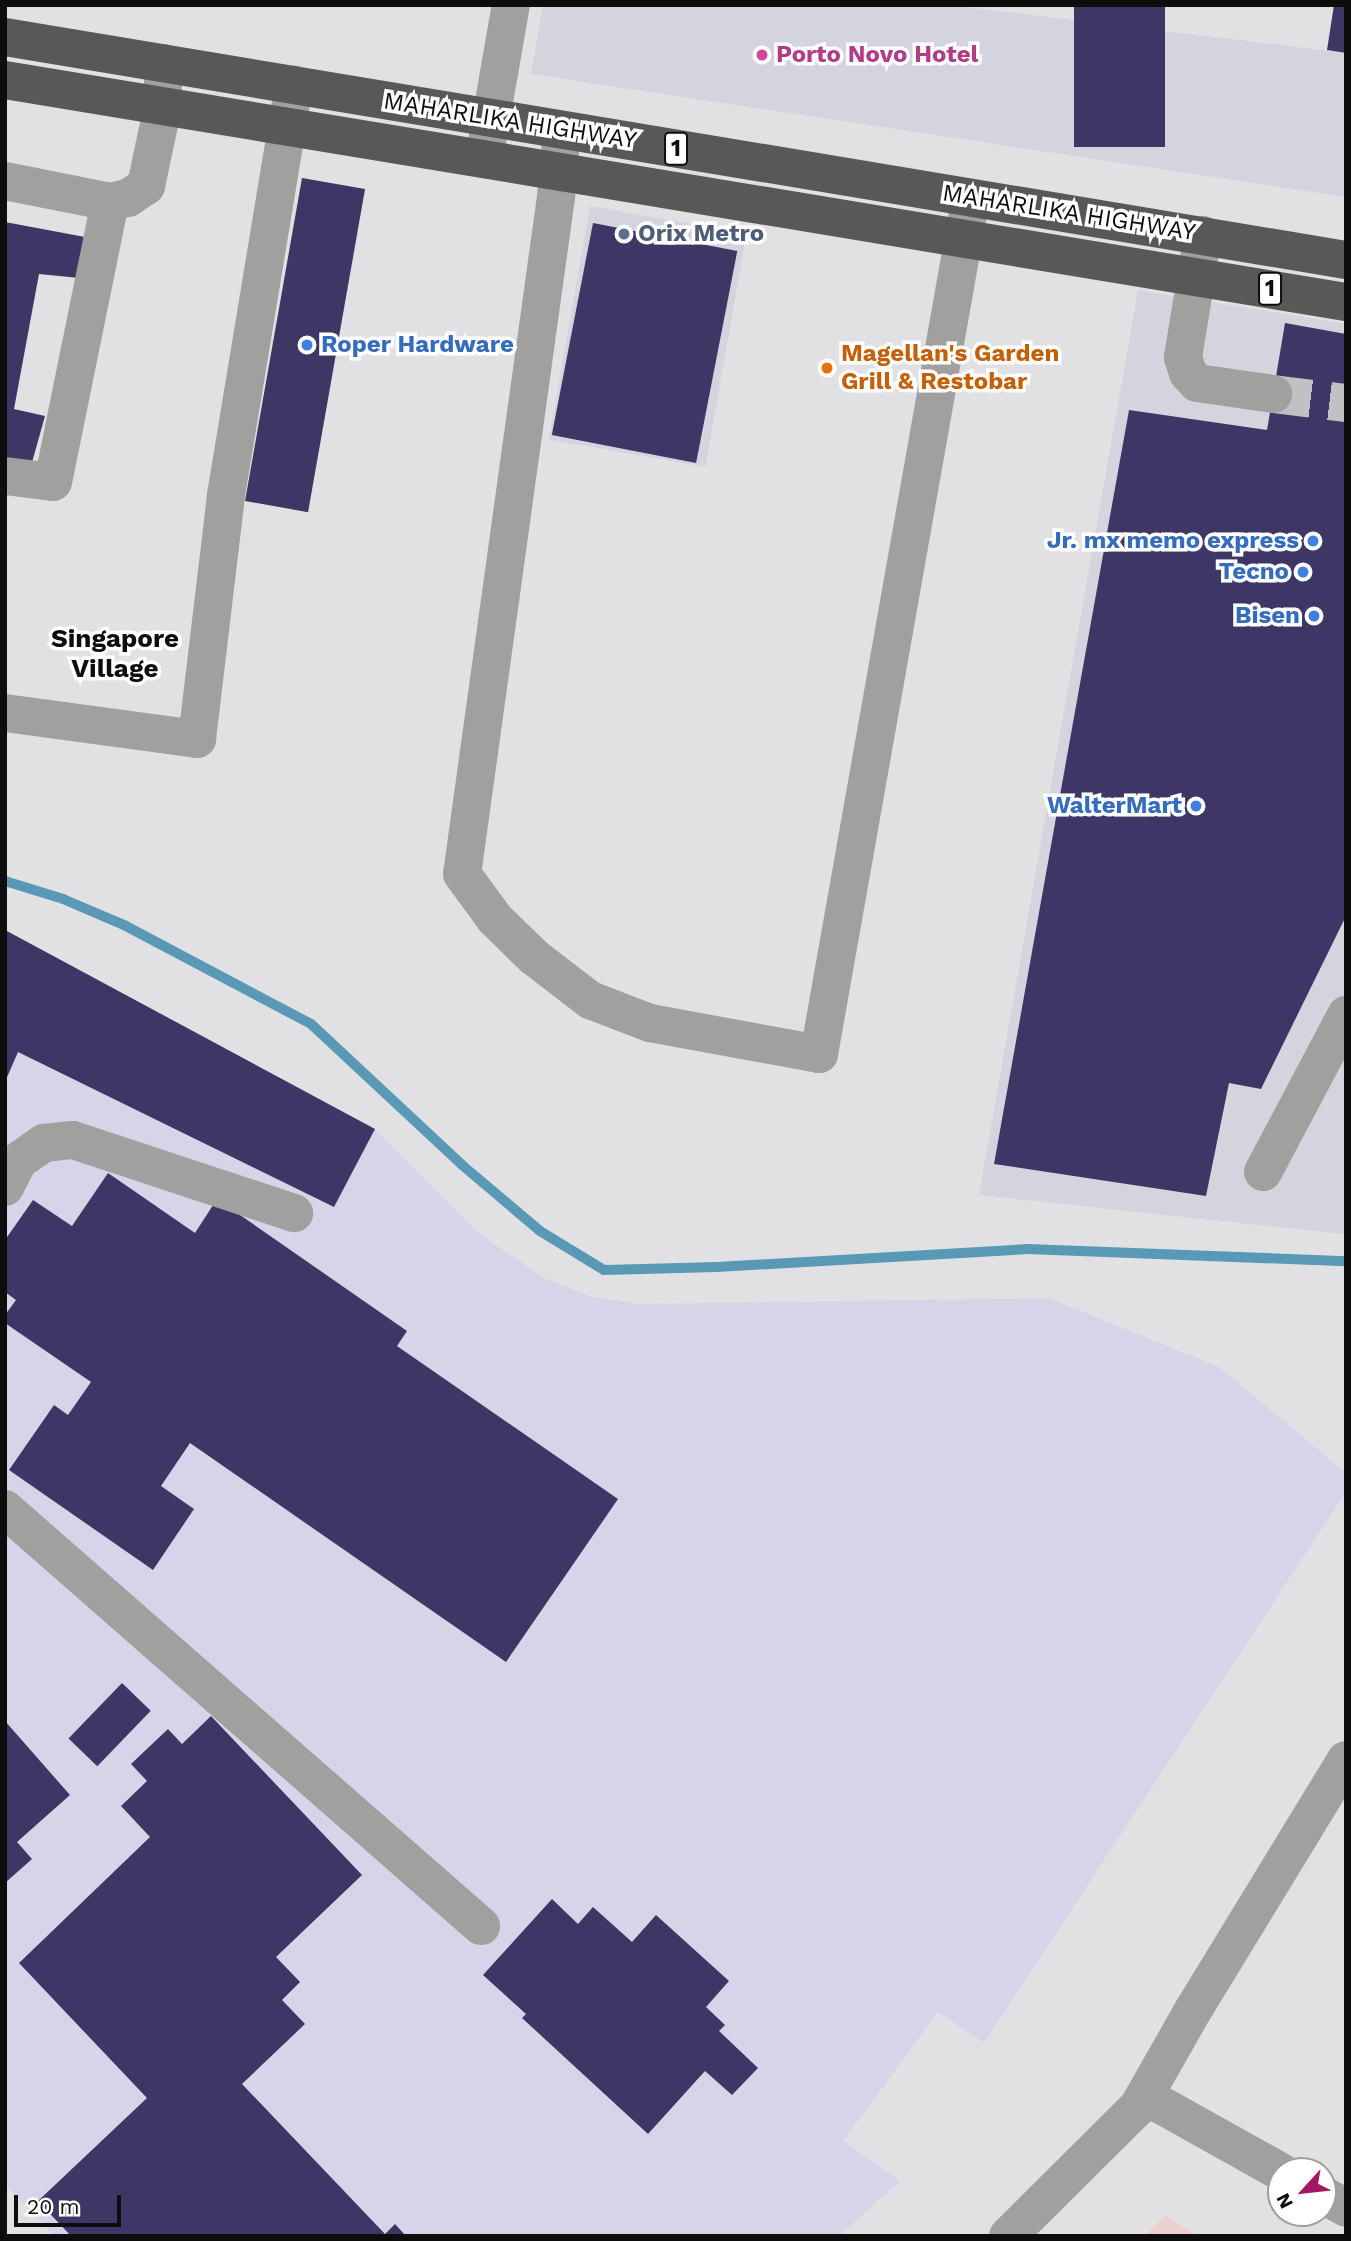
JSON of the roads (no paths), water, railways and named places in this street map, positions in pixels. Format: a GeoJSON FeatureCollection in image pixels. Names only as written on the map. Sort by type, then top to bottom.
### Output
{"type":"FeatureCollection","features":[{"type":"Feature","properties":{"kind":"highway","name":"MAHARLIKA HIGHWAY"},"geometry":{"type":"LineString","coordinates":[[5,37],[1346,260]]}},
{"type":"Feature","properties":{"kind":"highway","name":"MAHARLIKA HIGHWAY"},"geometry":{"type":"LineString","coordinates":[[5,79],[1346,302]]}},
{"type":"Feature","properties":{"kind":"street"},"geometry":{"type":"LineString","coordinates":[[484,159],[511,5]]}},
{"type":"Feature","properties":{"kind":"street"},"geometry":{"type":"LineString","coordinates":[[5,181],[110,201],[128,198],[146,186],[163,105],[163,63]]}},
{"type":"Feature","properties":{"kind":"street"},"geometry":{"type":"LineString","coordinates":[[5,713],[197,739],[226,495],[294,85]]}},
{"type":"Feature","properties":{"kind":"street"},"geometry":{"type":"LineString","coordinates":[[562,130],[559,172],[462,874],[495,919],[534,957],[590,1000],[650,1023],[820,1055],[970,197]]}},
{"type":"Feature","properties":{"kind":"street"},"geometry":{"type":"LineString","coordinates":[[5,476],[53,482],[110,201]]}},
{"type":"Feature","properties":{"kind":"street"},"geometry":{"type":"LineString","coordinates":[[1203,235],[1183,357],[1188,373],[1198,383],[1273,394]]}},
{"type":"Feature","properties":{"kind":"street"},"geometry":{"type":"LineString","coordinates":[[1263,1172],[1346,1014]]}},
{"type":"Feature","properties":{"kind":"street"},"geometry":{"type":"LineString","coordinates":[[5,1187],[18,1161],[44,1143],[73,1140],[294,1213]]}},
{"type":"Feature","properties":{"kind":"street"},"geometry":{"type":"LineString","coordinates":[[5,1509],[481,1926]]}},
{"type":"Feature","properties":{"kind":"street"},"geometry":{"type":"LineString","coordinates":[[1009,2236],[1138,2107],[1346,1760]]}},
{"type":"Feature","properties":{"kind":"street"},"geometry":{"type":"LineString","coordinates":[[1144,2096],[1267,2164]]}},
{"type":"Feature","properties":{"kind":"waterway"},"geometry":{"type":"LineString","coordinates":[[5,881],[63,899],[124,925],[311,1024],[462,1165],[540,1231],[604,1270],[717,1267],[1028,1249],[1346,1261]]}},
{"type":"Feature","properties":{"kind":"tunnel"},"geometry":{"type":"LineString","coordinates":[[1273,394],[1346,403]]}},
{"type":"Feature","properties":{"kind":"place","name":"Porto Novo Hotel"},"geometry":{"type":"Point","coordinates":[762,55]}},
{"type":"Feature","properties":{"kind":"place","name":"Orix Metro"},"geometry":{"type":"Point","coordinates":[624,234]}},
{"type":"Feature","properties":{"kind":"place","name":"Roper Hardware"},"geometry":{"type":"Point","coordinates":[307,345]}},
{"type":"Feature","properties":{"kind":"place","name":"Magellan's Garden Grill & Restobar"},"geometry":{"type":"Point","coordinates":[827,368]}},
{"type":"Feature","properties":{"kind":"place","name":"Jr. mx memo express"},"geometry":{"type":"Point","coordinates":[1313,541]}},
{"type":"Feature","properties":{"kind":"place","name":"Tecno"},"geometry":{"type":"Point","coordinates":[1303,572]}},
{"type":"Feature","properties":{"kind":"place","name":"Bisen"},"geometry":{"type":"Point","coordinates":[1314,616]}},
{"type":"Feature","properties":{"kind":"place","name":"WalterMart"},"geometry":{"type":"Point","coordinates":[1196,806]}},
{"type":"Feature","properties":{"kind":"district","name":"Singapore Village"},"geometry":{"type":"Point","coordinates":[115,654]}}]}
